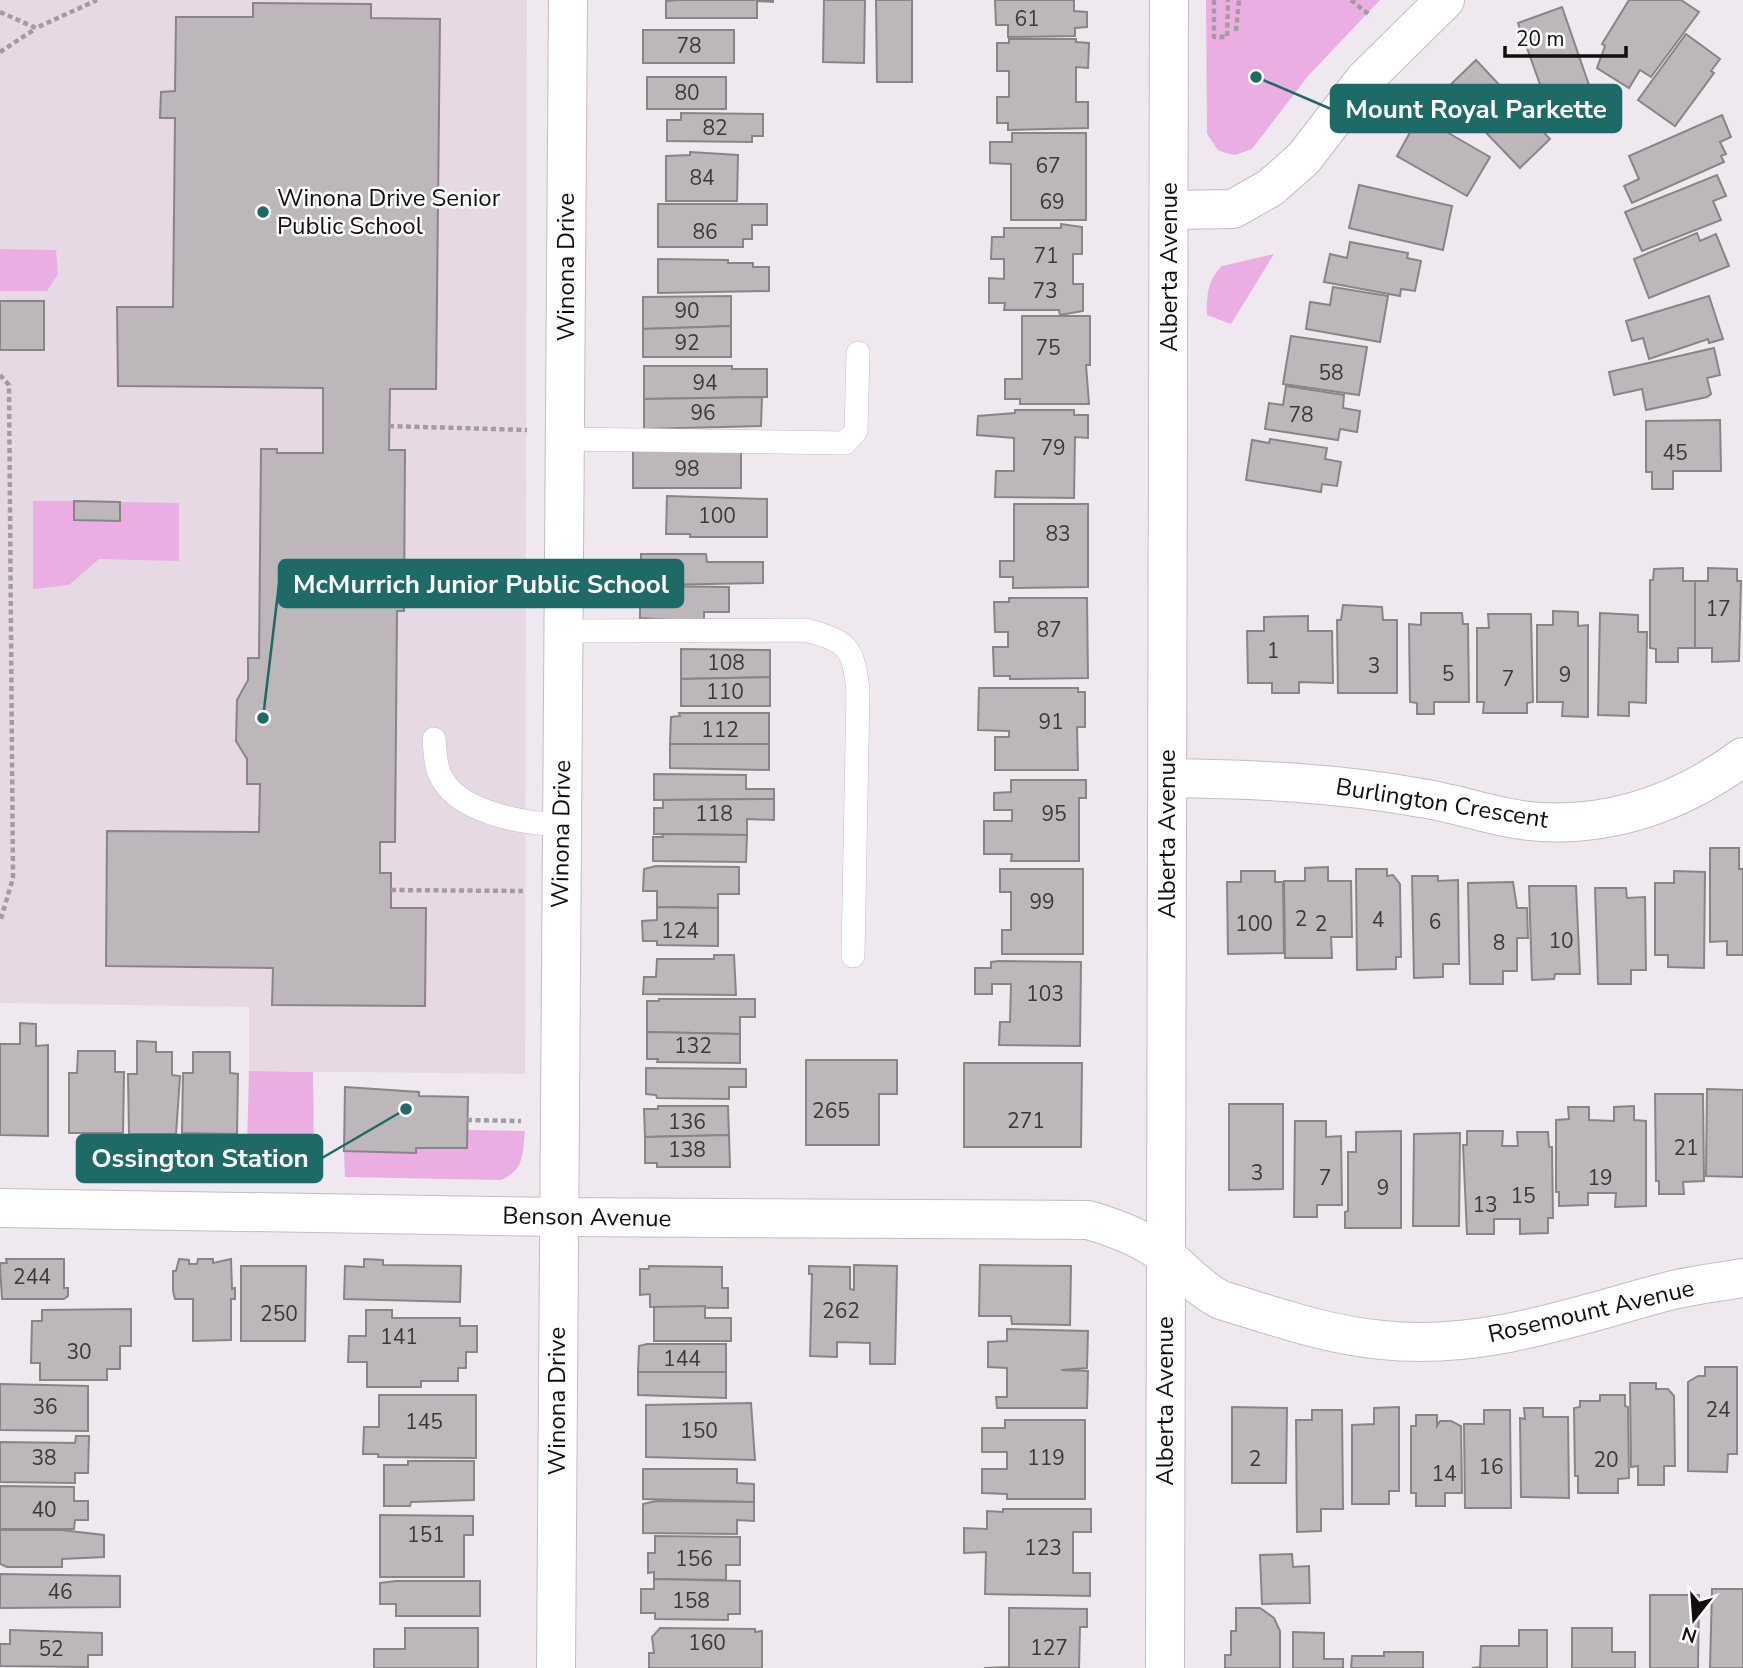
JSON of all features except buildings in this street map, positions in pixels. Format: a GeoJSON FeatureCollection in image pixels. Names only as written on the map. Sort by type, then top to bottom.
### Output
{"type":"FeatureCollection","features":[{"type":"Feature","properties":{"kind":"street","name":"Winona Drive"},"geometry":{"type":"LineString","coordinates":[[556,1668],[563,631],[548,434],[568,0]]}},
{"type":"Feature","properties":{"kind":"street","name":"Alberta Avenue"},"geometry":{"type":"LineString","coordinates":[[1165,1668],[1169,0]]}},
{"type":"Feature","properties":{"kind":"street"},"geometry":{"type":"LineString","coordinates":[[1170,210],[1233,209],[1270,188],[1304,158],[1364,80],[1445,0]]}},
{"type":"Feature","properties":{"kind":"street","name":"Burlington Crescent"},"geometry":{"type":"LineString","coordinates":[[1168,778],[1314,784],[1421,797],[1540,822],[1639,813],[1676,798],[1743,757]]}},
{"type":"Feature","properties":{"kind":"street","name":"Benson Avenue"},"geometry":{"type":"LineString","coordinates":[[0,1208],[558,1217],[1088,1220],[1123,1230],[1166,1255]]}},
{"type":"Feature","properties":{"kind":"street","name":"Rosemount Avenue"},"geometry":{"type":"LineString","coordinates":[[1166,1255],[1207,1293],[1221,1300],[1331,1332],[1382,1340],[1441,1342],[1499,1335],[1560,1323],[1671,1291],[1743,1278]]}},
{"type":"Feature","properties":{"kind":"lane"},"geometry":{"type":"LineString","coordinates":[[548,434],[845,443],[856,431],[858,353]]}},
{"type":"Feature","properties":{"kind":"lane"},"geometry":{"type":"LineString","coordinates":[[563,631],[806,630],[838,639],[854,660],[858,691],[853,956]]}},
{"type":"Feature","properties":{"kind":"lane"},"geometry":{"type":"LineString","coordinates":[[434,739],[439,773],[451,790],[474,805],[503,817],[530,824],[560,824]]}},
{"type":"Feature","properties":{"kind":"path"},"geometry":{"type":"LineString","coordinates":[[0,52],[36,28],[97,0]]}},
{"type":"Feature","properties":{"kind":"path"},"geometry":{"type":"LineString","coordinates":[[1214,0],[1214,37],[1227,37],[1228,0]]}},
{"type":"Feature","properties":{"kind":"path"},"geometry":{"type":"LineString","coordinates":[[1236,31],[1238,0]]}},
{"type":"Feature","properties":{"kind":"path"},"geometry":{"type":"LineString","coordinates":[[1351,0],[1371,16]]}},
{"type":"Feature","properties":{"kind":"path"},"geometry":{"type":"LineString","coordinates":[[0,12],[36,28]]}},
{"type":"Feature","properties":{"kind":"path"},"geometry":{"type":"LineString","coordinates":[[0,375],[9,385],[13,878],[0,922]]}},
{"type":"Feature","properties":{"kind":"path"},"geometry":{"type":"LineString","coordinates":[[389,426],[548,434]]}},
{"type":"Feature","properties":{"kind":"path"},"geometry":{"type":"LineString","coordinates":[[391,890],[510,891]]}},
{"type":"Feature","properties":{"kind":"path"},"geometry":{"type":"LineString","coordinates":[[467,1121],[528,1122]]}},
{"type":"Feature","properties":{"kind":"shaded area"},"geometry":{"type":"Polygon","coordinates":[[[0,0],[527,0],[525,1074],[249,1071],[249,1007],[0,1003],[0,0]]]}},
{"type":"Feature","properties":{"kind":"shaded area"},"geometry":{"type":"Polygon","coordinates":[[[1206,0],[1380,0],[1308,76],[1252,149],[1235,155],[1218,150],[1207,134],[1206,0]]]}},
{"type":"Feature","properties":{"kind":"shaded area"},"geometry":{"type":"Polygon","coordinates":[[[0,249],[56,250],[58,274],[47,291],[0,291],[0,249]]]}},
{"type":"Feature","properties":{"kind":"shaded area"},"geometry":{"type":"Polygon","coordinates":[[[1274,254],[1231,324],[1207,315],[1209,288],[1222,266],[1274,254]]]}},
{"type":"Feature","properties":{"kind":"shaded area"},"geometry":{"type":"Polygon","coordinates":[[[33,501],[74,501],[74,520],[120,521],[120,502],[179,503],[179,561],[99,559],[69,585],[33,589],[33,501]]]}},
{"type":"Feature","properties":{"kind":"shaded area"},"geometry":{"type":"Polygon","coordinates":[[[249,1071],[313,1072],[314,1151],[247,1150],[249,1071]]]}},
{"type":"Feature","properties":{"kind":"shaded area"},"geometry":{"type":"Polygon","coordinates":[[[467,1130],[525,1131],[521,1161],[514,1172],[500,1180],[345,1177],[344,1151],[415,1153],[416,1148],[466,1148],[467,1130]]]}},
{"type":"Feature","properties":{"kind":"place","name":"Mount Royal Parkette"},"geometry":{"type":"Point","coordinates":[1256,77]}},
{"type":"Feature","properties":{"kind":"place","name":"Winona Drive Senior Public School"},"geometry":{"type":"Point","coordinates":[263,212]}},
{"type":"Feature","properties":{"kind":"place","name":"McMurrich Junior Public School"},"geometry":{"type":"Point","coordinates":[263,718]}},
{"type":"Feature","properties":{"kind":"place","name":"Ossington Station"},"geometry":{"type":"Point","coordinates":[406,1109]}}]}
